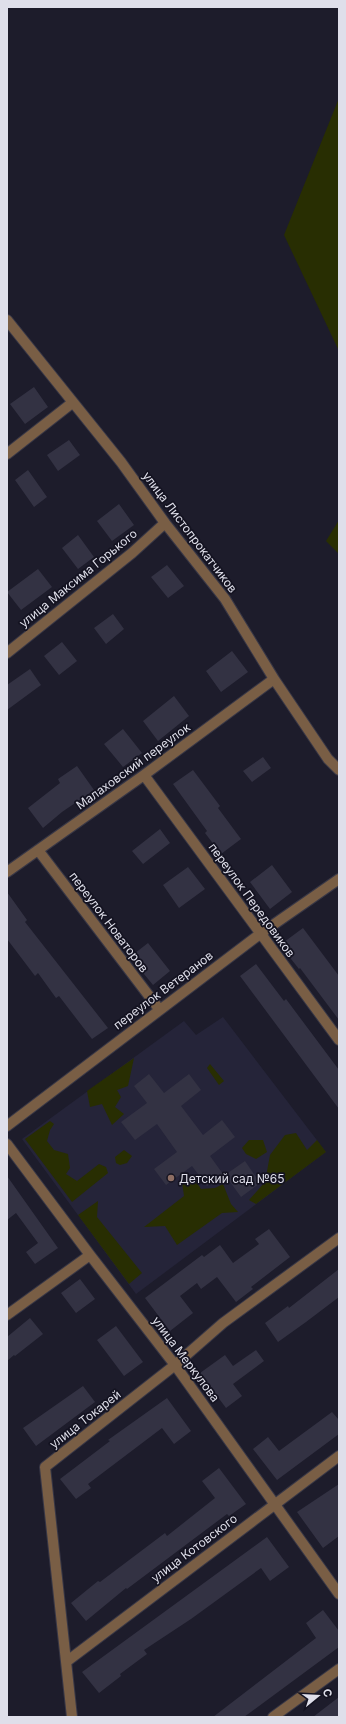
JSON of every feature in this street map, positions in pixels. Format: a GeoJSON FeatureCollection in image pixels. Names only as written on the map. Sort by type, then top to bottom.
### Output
{"type":"FeatureCollection","features":[{"type":"Feature","properties":{"kind":"street","name":"улица Листопрокатчиков"},"geometry":{"type":"LineString","coordinates":[[7,320],[72,404],[120,462],[165,523],[226,599],[274,679],[328,760],[339,770]]}},
{"type":"Feature","properties":{"kind":"street"},"geometry":{"type":"LineString","coordinates":[[7,454],[72,404]]}},
{"type":"Feature","properties":{"kind":"street","name":"улица Максима Горького"},"geometry":{"type":"LineString","coordinates":[[7,653],[132,553],[165,523]]}},
{"type":"Feature","properties":{"kind":"street","name":"Малаховский переулок"},"geometry":{"type":"LineString","coordinates":[[7,872],[274,679]]}},
{"type":"Feature","properties":{"kind":"street","name":"переулок Передовиков"},"geometry":{"type":"LineString","coordinates":[[144,774],[339,1040]]}},
{"type":"Feature","properties":{"kind":"street","name":"переулок Новаторов"},"geometry":{"type":"LineString","coordinates":[[38,850],[159,1009]]}},
{"type":"Feature","properties":{"kind":"street","name":"переулок Ветеранов"},"geometry":{"type":"LineString","coordinates":[[7,1126],[159,1009],[260,934],[339,879]]}},
{"type":"Feature","properties":{"kind":"street","name":"улица Меркулова"},"geometry":{"type":"LineString","coordinates":[[7,1144],[175,1365],[339,1594]]}},
{"type":"Feature","properties":{"kind":"street","name":"улица Токарей"},"geometry":{"type":"LineString","coordinates":[[72,1717],[45,1467],[175,1365],[223,1323],[339,1238]]}},
{"type":"Feature","properties":{"kind":"street"},"geometry":{"type":"LineString","coordinates":[[7,1315],[90,1255]]}},
{"type":"Feature","properties":{"kind":"street","name":"улица Котовского"},"geometry":{"type":"LineString","coordinates":[[66,1662],[339,1456]]}},
{"type":"Feature","properties":{"kind":"street"},"geometry":{"type":"LineString","coordinates":[[274,1717],[339,1669]]}},
{"type":"Feature","properties":{"kind":"shaded area","name":"Детский сад №65"},"geometry":{"type":"Polygon","coordinates":[[[223,1017],[326,1152],[136,1294],[22,1139],[184,1021],[196,1035],[223,1017]]]}},
{"type":"Feature","properties":{"kind":"green space"},"geometry":{"type":"Polygon","coordinates":[[[339,98],[339,351],[284,235],[339,98]]]}},
{"type":"Feature","properties":{"kind":"green space"},"geometry":{"type":"Polygon","coordinates":[[[339,520],[339,554],[326,541],[339,520]]]}},
{"type":"Feature","properties":{"kind":"green space"},"geometry":{"type":"Polygon","coordinates":[[[134,1058],[128,1086],[117,1090],[121,1097],[115,1107],[124,1114],[112,1125],[102,1104],[90,1107],[87,1091],[134,1058]]]}},
{"type":"Feature","properties":{"kind":"green space"},"geometry":{"type":"Polygon","coordinates":[[[210,1064],[224,1081],[219,1085],[207,1068],[210,1064]]]}},
{"type":"Feature","properties":{"kind":"green space"},"geometry":{"type":"Polygon","coordinates":[[[50,1121],[54,1124],[50,1130],[47,1141],[54,1150],[68,1154],[70,1168],[66,1174],[77,1181],[99,1164],[106,1167],[108,1173],[72,1202],[25,1139],[50,1121]]]}},
{"type":"Feature","properties":{"kind":"green space"},"geometry":{"type":"Polygon","coordinates":[[[296,1133],[307,1150],[317,1140],[326,1152],[256,1204],[249,1200],[265,1182],[270,1155],[285,1135],[296,1133]]]}},
{"type":"Feature","properties":{"kind":"green space"},"geometry":{"type":"Polygon","coordinates":[[[249,1140],[263,1140],[267,1152],[256,1159],[246,1154],[242,1148],[249,1140]]]}},
{"type":"Feature","properties":{"kind":"green space"},"geometry":{"type":"Polygon","coordinates":[[[124,1150],[132,1156],[127,1163],[120,1165],[116,1163],[115,1157],[124,1150]]]}},
{"type":"Feature","properties":{"kind":"green space"},"geometry":{"type":"Polygon","coordinates":[[[192,1175],[201,1189],[215,1188],[223,1184],[231,1204],[238,1212],[222,1213],[177,1245],[165,1226],[144,1227],[184,1196],[182,1182],[192,1175]]]}},
{"type":"Feature","properties":{"kind":"green space"},"geometry":{"type":"Polygon","coordinates":[[[98,1201],[97,1217],[142,1273],[129,1284],[78,1215],[98,1201]]]}},
{"type":"Feature","properties":{"kind":"building"},"geometry":{"type":"Polygon","coordinates":[[[34,387],[48,407],[25,424],[10,404],[34,387]]]}},
{"type":"Feature","properties":{"kind":"building"},"geometry":{"type":"Polygon","coordinates":[[[69,440],[80,455],[58,471],[47,455],[69,440]]]}},
{"type":"Feature","properties":{"kind":"building"},"geometry":{"type":"Polygon","coordinates":[[[28,470],[47,497],[34,507],[15,480],[28,470]]]}},
{"type":"Feature","properties":{"kind":"building"},"geometry":{"type":"Polygon","coordinates":[[[119,504],[134,525],[112,541],[97,521],[119,504]]]}},
{"type":"Feature","properties":{"kind":"building"},"geometry":{"type":"Polygon","coordinates":[[[78,535],[94,557],[78,569],[62,548],[78,535]]]}},
{"type":"Feature","properties":{"kind":"building"},"geometry":{"type":"Polygon","coordinates":[[[167,565],[184,586],[168,598],[151,577],[167,565]]]}},
{"type":"Feature","properties":{"kind":"building"},"geometry":{"type":"Polygon","coordinates":[[[38,569],[52,587],[21,610],[7,592],[38,569]]]}},
{"type":"Feature","properties":{"kind":"building"},"geometry":{"type":"Polygon","coordinates":[[[113,614],[124,629],[106,644],[94,628],[113,614]]]}},
{"type":"Feature","properties":{"kind":"building"},"geometry":{"type":"Polygon","coordinates":[[[62,642],[77,661],[59,675],[44,656],[62,642]]]}},
{"type":"Feature","properties":{"kind":"building"},"geometry":{"type":"Polygon","coordinates":[[[232,651],[248,672],[221,692],[206,671],[232,651]]]}},
{"type":"Feature","properties":{"kind":"building"},"geometry":{"type":"Polygon","coordinates":[[[30,669],[41,685],[7,710],[7,685],[30,669]]]}},
{"type":"Feature","properties":{"kind":"building"},"geometry":{"type":"Polygon","coordinates":[[[174,696],[189,716],[158,741],[143,721],[174,696]]]}},
{"type":"Feature","properties":{"kind":"building"},"geometry":{"type":"Polygon","coordinates":[[[123,729],[142,753],[123,767],[104,744],[123,729]]]}},
{"type":"Feature","properties":{"kind":"building"},"geometry":{"type":"Polygon","coordinates":[[[263,757],[271,768],[252,782],[243,771],[263,757]]]}},
{"type":"Feature","properties":{"kind":"building"},"geometry":{"type":"Polygon","coordinates":[[[77,766],[94,790],[62,812],[43,828],[28,808],[60,783],[58,779],[77,766]]]}},
{"type":"Feature","properties":{"kind":"building"},"geometry":{"type":"Polygon","coordinates":[[[193,770],[220,806],[218,808],[241,839],[221,854],[205,833],[207,831],[173,784],[193,770]]]}},
{"type":"Feature","properties":{"kind":"building"},"geometry":{"type":"Polygon","coordinates":[[[160,829],[170,843],[143,864],[132,851],[160,829]]]}},
{"type":"Feature","properties":{"kind":"building"},"geometry":{"type":"Polygon","coordinates":[[[272,865],[292,892],[270,909],[250,882],[272,865]]]}},
{"type":"Feature","properties":{"kind":"building"},"geometry":{"type":"Polygon","coordinates":[[[188,867],[205,889],[179,908],[163,885],[188,867]]]}},
{"type":"Feature","properties":{"kind":"building"},"geometry":{"type":"Polygon","coordinates":[[[7,892],[27,920],[25,922],[108,1028],[92,1039],[59,996],[56,998],[38,973],[35,976],[7,939],[7,892]]]}},
{"type":"Feature","properties":{"kind":"building"},"geometry":{"type":"Polygon","coordinates":[[[303,928],[339,976],[339,1020],[300,968],[299,969],[280,945],[303,928]]]}},
{"type":"Feature","properties":{"kind":"building"},"geometry":{"type":"Polygon","coordinates":[[[148,943],[170,971],[153,985],[130,957],[148,943]]]}},
{"type":"Feature","properties":{"kind":"building"},"geometry":{"type":"Polygon","coordinates":[[[256,964],[284,1001],[286,999],[339,1070],[339,1109],[240,976],[256,964]]]}},
{"type":"Feature","properties":{"kind":"building"},"geometry":{"type":"Polygon","coordinates":[[[149,1074],[164,1093],[189,1074],[201,1090],[181,1106],[203,1135],[222,1120],[235,1137],[210,1156],[223,1174],[207,1186],[192,1166],[166,1185],[154,1169],[177,1152],[157,1124],[135,1140],[121,1122],[147,1103],[134,1086],[149,1074]]]}},
{"type":"Feature","properties":{"kind":"building"},"geometry":{"type":"Polygon","coordinates":[[[245,1161],[260,1183],[241,1197],[225,1175],[245,1161]]]}},
{"type":"Feature","properties":{"kind":"building"},"geometry":{"type":"Polygon","coordinates":[[[7,1176],[58,1248],[35,1264],[26,1252],[38,1243],[16,1213],[7,1220],[7,1176]]]}},
{"type":"Feature","properties":{"kind":"building"},"geometry":{"type":"Polygon","coordinates":[[[269,1229],[290,1257],[251,1287],[253,1289],[236,1302],[217,1277],[201,1289],[197,1283],[180,1296],[193,1313],[170,1331],[145,1298],[202,1255],[204,1257],[220,1245],[233,1263],[259,1244],[255,1239],[269,1229]]]}},
{"type":"Feature","properties":{"kind":"building"},"geometry":{"type":"Polygon","coordinates":[[[339,1269],[339,1297],[278,1342],[265,1323],[288,1306],[289,1308],[339,1269]]]}},
{"type":"Feature","properties":{"kind":"building"},"geometry":{"type":"Polygon","coordinates":[[[80,1279],[95,1299],[76,1313],[61,1293],[80,1279]]]}},
{"type":"Feature","properties":{"kind":"building"},"geometry":{"type":"Polygon","coordinates":[[[30,1318],[43,1334],[7,1361],[7,1337],[30,1318]]]}},
{"type":"Feature","properties":{"kind":"building"},"geometry":{"type":"Polygon","coordinates":[[[116,1326],[143,1362],[124,1376],[97,1340],[116,1326]]]}},
{"type":"Feature","properties":{"kind":"building"},"geometry":{"type":"Polygon","coordinates":[[[256,1350],[264,1361],[233,1384],[242,1396],[226,1408],[200,1373],[225,1355],[233,1366],[256,1350]]]}},
{"type":"Feature","properties":{"kind":"building"},"geometry":{"type":"Polygon","coordinates":[[[83,1386],[95,1402],[36,1446],[23,1428],[83,1386]]]}},
{"type":"Feature","properties":{"kind":"building"},"geometry":{"type":"Polygon","coordinates":[[[167,1398],[191,1431],[174,1444],[162,1428],[88,1484],[91,1488],[76,1499],[60,1479],[110,1441],[108,1440],[167,1398]]]}},
{"type":"Feature","properties":{"kind":"building"},"geometry":{"type":"Polygon","coordinates":[[[332,1412],[339,1420],[339,1434],[277,1480],[253,1449],[268,1437],[279,1451],[332,1412]]]}},
{"type":"Feature","properties":{"kind":"building"},"geometry":{"type":"Polygon","coordinates":[[[219,1468],[246,1504],[229,1516],[227,1514],[127,1589],[126,1588],[86,1621],[71,1603],[98,1581],[100,1582],[165,1533],[167,1536],[215,1498],[202,1481],[219,1468]]]}},
{"type":"Feature","properties":{"kind":"building"},"geometry":{"type":"Polygon","coordinates":[[[339,1484],[339,1536],[323,1548],[297,1512],[339,1484]]]}},
{"type":"Feature","properties":{"kind":"building"},"geometry":{"type":"Polygon","coordinates":[[[267,1537],[289,1567],[270,1581],[261,1568],[191,1619],[144,1650],[147,1654],[120,1674],[121,1676],[99,1693],[82,1672],[267,1537]]]}},
{"type":"Feature","properties":{"kind":"building"},"geometry":{"type":"Polygon","coordinates":[[[323,1610],[339,1631],[339,1647],[244,1717],[213,1717],[316,1638],[306,1623],[323,1610]]]}},
{"type":"Feature","properties":{"kind":"building"},"geometry":{"type":"Polygon","coordinates":[[[339,1697],[339,1717],[313,1717],[339,1697]]]}},
{"type":"Feature","properties":{"kind":"place","name":"Детский сад №65"},"geometry":{"type":"Point","coordinates":[171,1178]}}]}
